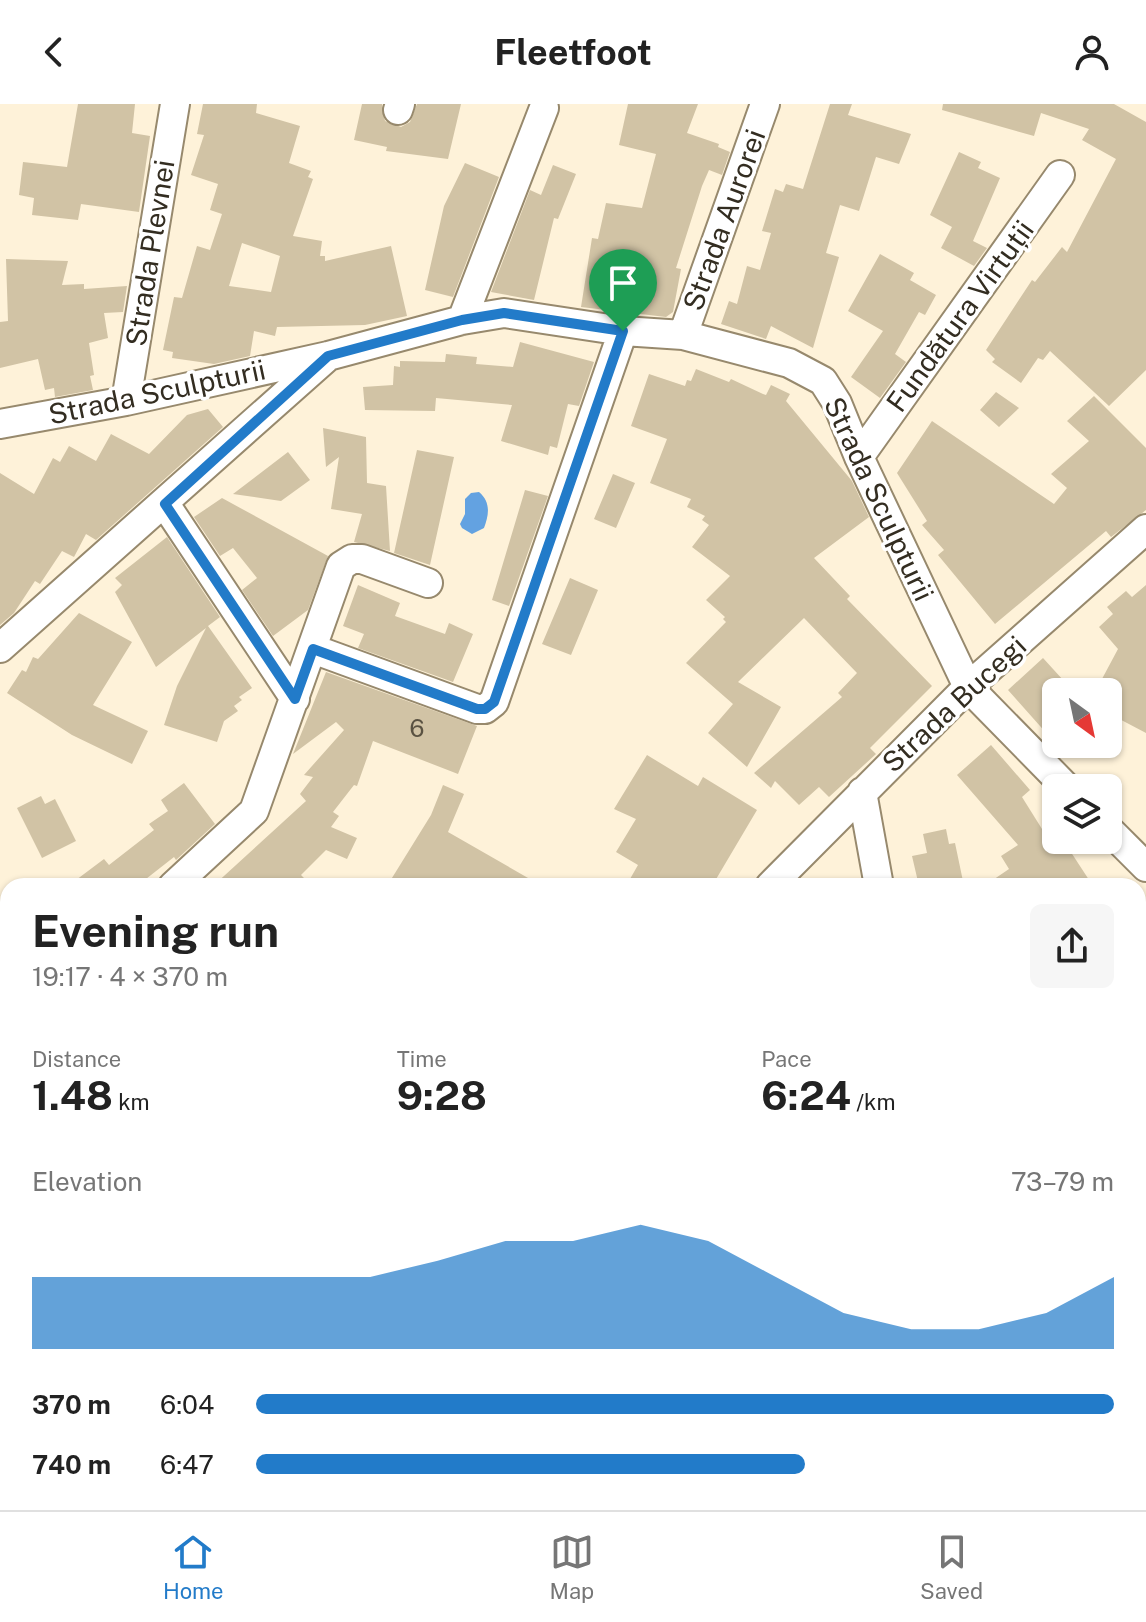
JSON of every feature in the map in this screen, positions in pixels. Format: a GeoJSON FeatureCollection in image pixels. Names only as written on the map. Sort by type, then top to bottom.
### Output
{"type":"FeatureCollection","features":[{"type":"Feature","properties":{"kind":"street","name":"Strada Plevnei"},"geometry":{"type":"LineString","coordinates":[[126,401],[175,104]]}},
{"type":"Feature","properties":{"kind":"street","name":"Strada Aurorei"},"geometry":{"type":"LineString","coordinates":[[683,335],[765,104]]}},
{"type":"Feature","properties":{"kind":"street"},"geometry":{"type":"LineString","coordinates":[[462,320],[544,108]]}},
{"type":"Feature","properties":{"kind":"street","name":"Fundătura Virtuții"},"geometry":{"type":"LineString","coordinates":[[859,457],[1060,175]]}},
{"type":"Feature","properties":{"kind":"street","name":"Strada Sculpturii"},"geometry":{"type":"LineString","coordinates":[[0,424],[126,401],[328,356],[462,320],[504,313],[623,331],[683,335],[789,363],[823,381],[837,403],[859,457],[968,687],[1053,774]]}},
{"type":"Feature","properties":{"kind":"street"},"geometry":{"type":"LineString","coordinates":[[313,649],[477,709],[485,709],[494,702],[623,331]]}},
{"type":"Feature","properties":{"kind":"street"},"geometry":{"type":"LineString","coordinates":[[0,648],[328,356]]}},
{"type":"Feature","properties":{"kind":"street"},"geometry":{"type":"LineString","coordinates":[[165,504],[295,699]]}},
{"type":"Feature","properties":{"kind":"street","name":"Strada Bucegi"},"geometry":{"type":"LineString","coordinates":[[778,878],[968,687],[1146,529]]}},
{"type":"Feature","properties":{"kind":"street"},"geometry":{"type":"LineString","coordinates":[[182,878],[254,811],[337,573],[347,561],[362,559],[428,583]]}},
{"type":"Feature","properties":{"kind":"street"},"geometry":{"type":"LineString","coordinates":[[862,792],[878,878]]}},
{"type":"Feature","properties":{"kind":"street"},"geometry":{"type":"LineString","coordinates":[[1122,843],[1146,867]]}},
{"type":"Feature","properties":{"kind":"water"},"geometry":{"type":"Polygon","coordinates":[[[479,492],[487,504],[487,518],[484,528],[472,534],[460,524],[465,514],[465,499],[471,493],[479,492]]]}},
{"type":"Feature","properties":{"kind":"building"},"geometry":{"type":"Polygon","coordinates":[[[78,104],[135,104],[132,133],[150,136],[139,212],[81,204],[78,220],[32,215],[34,198],[19,195],[23,162],[67,167],[78,104]]]}},
{"type":"Feature","properties":{"kind":"building"},"geometry":{"type":"Polygon","coordinates":[[[203,104],[257,104],[256,113],[300,126],[289,163],[311,171],[308,177],[313,179],[293,236],[322,241],[320,256],[325,256],[325,261],[391,246],[407,316],[365,325],[277,327],[275,336],[254,331],[250,356],[214,364],[172,358],[173,352],[163,350],[174,297],[182,298],[197,246],[210,250],[222,214],[210,210],[218,184],[191,175],[204,135],[197,134],[203,104]],[[242,243],[229,286],[271,292],[280,256],[242,243]]]}},
{"type":"Feature","properties":{"kind":"building"},"geometry":{"type":"Polygon","coordinates":[[[362,104],[382,104],[385,121],[401,127],[410,122],[417,104],[461,104],[448,159],[386,151],[387,147],[354,140],[362,104]]]}},
{"type":"Feature","properties":{"kind":"building"},"geometry":{"type":"Polygon","coordinates":[[[628,104],[698,104],[687,133],[719,144],[718,147],[730,152],[722,175],[709,170],[702,186],[676,268],[681,269],[673,312],[666,317],[581,307],[592,238],[598,239],[606,203],[642,208],[656,154],[619,145],[628,104]]]}},
{"type":"Feature","properties":{"kind":"building"},"geometry":{"type":"Polygon","coordinates":[[[830,104],[852,104],[848,115],[911,134],[899,164],[876,157],[859,211],[840,205],[826,253],[839,257],[813,348],[771,326],[766,339],[721,324],[729,301],[737,304],[747,266],[760,270],[771,233],[762,231],[775,189],[783,192],[786,184],[803,189],[830,104]]]}},
{"type":"Feature","properties":{"kind":"building"},"geometry":{"type":"Polygon","coordinates":[[[943,104],[1114,104],[1146,122],[1146,370],[1109,406],[1050,351],[1043,360],[1038,358],[1021,383],[992,362],[995,359],[986,350],[1032,280],[1035,282],[1062,247],[1067,252],[1116,159],[1082,140],[1089,129],[1041,113],[1034,136],[942,110],[943,104]]]}},
{"type":"Feature","properties":{"kind":"building"},"geometry":{"type":"Polygon","coordinates":[[[959,152],[981,162],[978,168],[1000,178],[973,241],[987,248],[974,266],[941,248],[952,227],[930,215],[959,152]]]}},
{"type":"Feature","properties":{"kind":"building"},"geometry":{"type":"Polygon","coordinates":[[[465,163],[499,177],[453,297],[425,290],[444,206],[465,163]]]}},
{"type":"Feature","properties":{"kind":"building"},"geometry":{"type":"Polygon","coordinates":[[[553,165],[576,174],[558,219],[554,218],[534,300],[491,292],[530,190],[541,195],[553,165]]]}},
{"type":"Feature","properties":{"kind":"building"},"geometry":{"type":"Polygon","coordinates":[[[880,254],[914,273],[910,280],[936,295],[925,315],[919,312],[895,354],[906,362],[880,398],[851,377],[883,331],[848,311],[880,254]]]}},
{"type":"Feature","properties":{"kind":"building"},"geometry":{"type":"Polygon","coordinates":[[[6,259],[68,261],[62,285],[84,284],[84,289],[127,286],[123,312],[104,313],[108,338],[89,343],[93,390],[55,397],[54,388],[45,390],[38,359],[0,368],[0,322],[8,321],[6,259]]]}},
{"type":"Feature","properties":{"kind":"building"},"geometry":{"type":"Polygon","coordinates":[[[520,342],[594,362],[579,406],[568,404],[557,448],[550,446],[548,455],[501,441],[512,405],[436,398],[435,411],[365,410],[363,387],[393,385],[394,366],[400,367],[400,361],[445,362],[446,354],[477,357],[476,364],[513,367],[520,342]]]}},
{"type":"Feature","properties":{"kind":"building"},"geometry":{"type":"Polygon","coordinates":[[[696,369],[729,382],[731,379],[766,395],[771,385],[790,394],[786,401],[852,481],[869,517],[814,558],[850,596],[847,599],[932,686],[870,748],[876,754],[829,797],[819,787],[799,805],[775,781],[771,788],[754,773],[842,697],[838,693],[857,673],[804,618],[738,682],[781,707],[747,767],[708,733],[733,704],[686,663],[726,622],[725,617],[706,600],[730,576],[692,547],[709,525],[702,520],[705,516],[687,507],[691,499],[650,483],[667,439],[631,426],[649,374],[685,386],[696,369]]]}},
{"type":"Feature","properties":{"kind":"building"},"geometry":{"type":"Polygon","coordinates":[[[996,392],[1019,408],[999,427],[980,410],[996,392]]]}},
{"type":"Feature","properties":{"kind":"building"},"geometry":{"type":"Polygon","coordinates":[[[1094,396],[1146,448],[1146,510],[1111,537],[1106,531],[995,624],[938,555],[944,550],[922,525],[927,521],[897,473],[932,421],[1054,504],[1067,488],[1051,474],[1089,441],[1067,421],[1094,396]]]}},
{"type":"Feature","properties":{"kind":"building"},"geometry":{"type":"Polygon","coordinates":[[[208,409],[223,427],[96,540],[86,534],[74,557],[62,551],[40,584],[35,581],[14,613],[0,625],[0,473],[34,494],[53,458],[60,462],[69,446],[96,461],[111,434],[149,454],[187,415],[208,409]]]}},
{"type":"Feature","properties":{"kind":"building"},"geometry":{"type":"Polygon","coordinates":[[[323,428],[366,437],[367,483],[386,486],[390,551],[354,542],[362,514],[331,509],[339,457],[326,467],[323,428]]]}},
{"type":"Feature","properties":{"kind":"building"},"geometry":{"type":"Polygon","coordinates":[[[417,450],[454,457],[430,565],[394,553],[417,450]]]}},
{"type":"Feature","properties":{"kind":"building"},"geometry":{"type":"Polygon","coordinates":[[[288,452],[310,480],[281,501],[233,494],[288,452]]]}},
{"type":"Feature","properties":{"kind":"building"},"geometry":{"type":"Polygon","coordinates":[[[613,474],[635,483],[616,528],[594,519],[613,474]]]}},
{"type":"Feature","properties":{"kind":"building"},"geometry":{"type":"Polygon","coordinates":[[[525,490],[548,496],[509,606],[492,600],[525,490]]]}},
{"type":"Feature","properties":{"kind":"building"},"geometry":{"type":"Polygon","coordinates":[[[222,498],[328,556],[308,610],[273,636],[242,590],[257,578],[233,548],[220,556],[194,517],[222,498]]]}},
{"type":"Feature","properties":{"kind":"building"},"geometry":{"type":"Polygon","coordinates":[[[167,537],[220,617],[208,626],[252,688],[239,697],[242,700],[234,706],[238,711],[224,721],[217,742],[164,725],[177,686],[206,628],[156,667],[115,592],[122,585],[115,578],[167,537]]]}},
{"type":"Feature","properties":{"kind":"building"},"geometry":{"type":"Polygon","coordinates":[[[570,578],[598,590],[571,655],[542,644],[570,578]]]}},
{"type":"Feature","properties":{"kind":"building"},"geometry":{"type":"Polygon","coordinates":[[[358,585],[400,603],[395,616],[445,634],[449,623],[473,634],[453,682],[358,648],[364,634],[343,626],[358,585]]]}},
{"type":"Feature","properties":{"kind":"building"},"geometry":{"type":"Polygon","coordinates":[[[1146,585],[1146,733],[1122,720],[1122,678],[1102,678],[1118,649],[1099,627],[1113,614],[1107,607],[1126,591],[1132,597],[1146,585]]]}},
{"type":"Feature","properties":{"kind":"building"},"geometry":{"type":"Polygon","coordinates":[[[79,613],[132,642],[93,705],[148,731],[132,764],[72,735],[7,693],[22,670],[26,672],[33,657],[38,659],[79,613]]]}},
{"type":"Feature","properties":{"kind":"building"},"geometry":{"type":"Polygon","coordinates":[[[1043,658],[1061,678],[1042,678],[1042,728],[1008,690],[1043,658]]]}},
{"type":"Feature","properties":{"kind":"building"},"geometry":{"type":"Polygon","coordinates":[[[326,672],[477,726],[458,774],[373,741],[357,786],[354,785],[333,812],[339,816],[331,827],[357,838],[347,859],[326,850],[301,875],[304,878],[222,878],[306,801],[300,794],[313,777],[304,775],[344,730],[336,722],[293,754],[326,672]]]}},
{"type":"Feature","properties":{"kind":"building"},"geometry":{"type":"Polygon","coordinates":[[[991,745],[1030,790],[1022,797],[1042,829],[1042,854],[1072,854],[1088,878],[996,878],[1009,869],[1001,856],[1018,845],[957,775],[991,745]]]}},
{"type":"Feature","properties":{"kind":"building"},"geometry":{"type":"Polygon","coordinates":[[[647,755],[698,786],[703,777],[757,810],[717,878],[631,878],[638,865],[616,852],[636,819],[614,809],[647,755]]]}},
{"type":"Feature","properties":{"kind":"building"},"geometry":{"type":"Polygon","coordinates":[[[184,783],[215,824],[176,860],[174,857],[147,878],[79,878],[104,859],[109,865],[154,830],[149,824],[168,811],[161,800],[184,783]]]}},
{"type":"Feature","properties":{"kind":"building"},"geometry":{"type":"Polygon","coordinates":[[[443,785],[464,794],[448,832],[528,878],[392,878],[431,815],[443,785]]]}},
{"type":"Feature","properties":{"kind":"building"},"geometry":{"type":"Polygon","coordinates":[[[41,796],[45,804],[55,799],[76,841],[42,858],[17,808],[41,796]]]}},
{"type":"Feature","properties":{"kind":"building"},"geometry":{"type":"Polygon","coordinates":[[[946,829],[949,844],[955,843],[962,878],[917,878],[912,856],[927,853],[923,834],[946,829]]]}},
{"type":"Feature","properties":{"kind":"route"},"geometry":{"type":"LineString","coordinates":[[504,313],[623,331],[494,702],[485,709],[477,709],[313,649],[295,699],[165,504],[328,356],[462,320],[504,313]]}}]}
